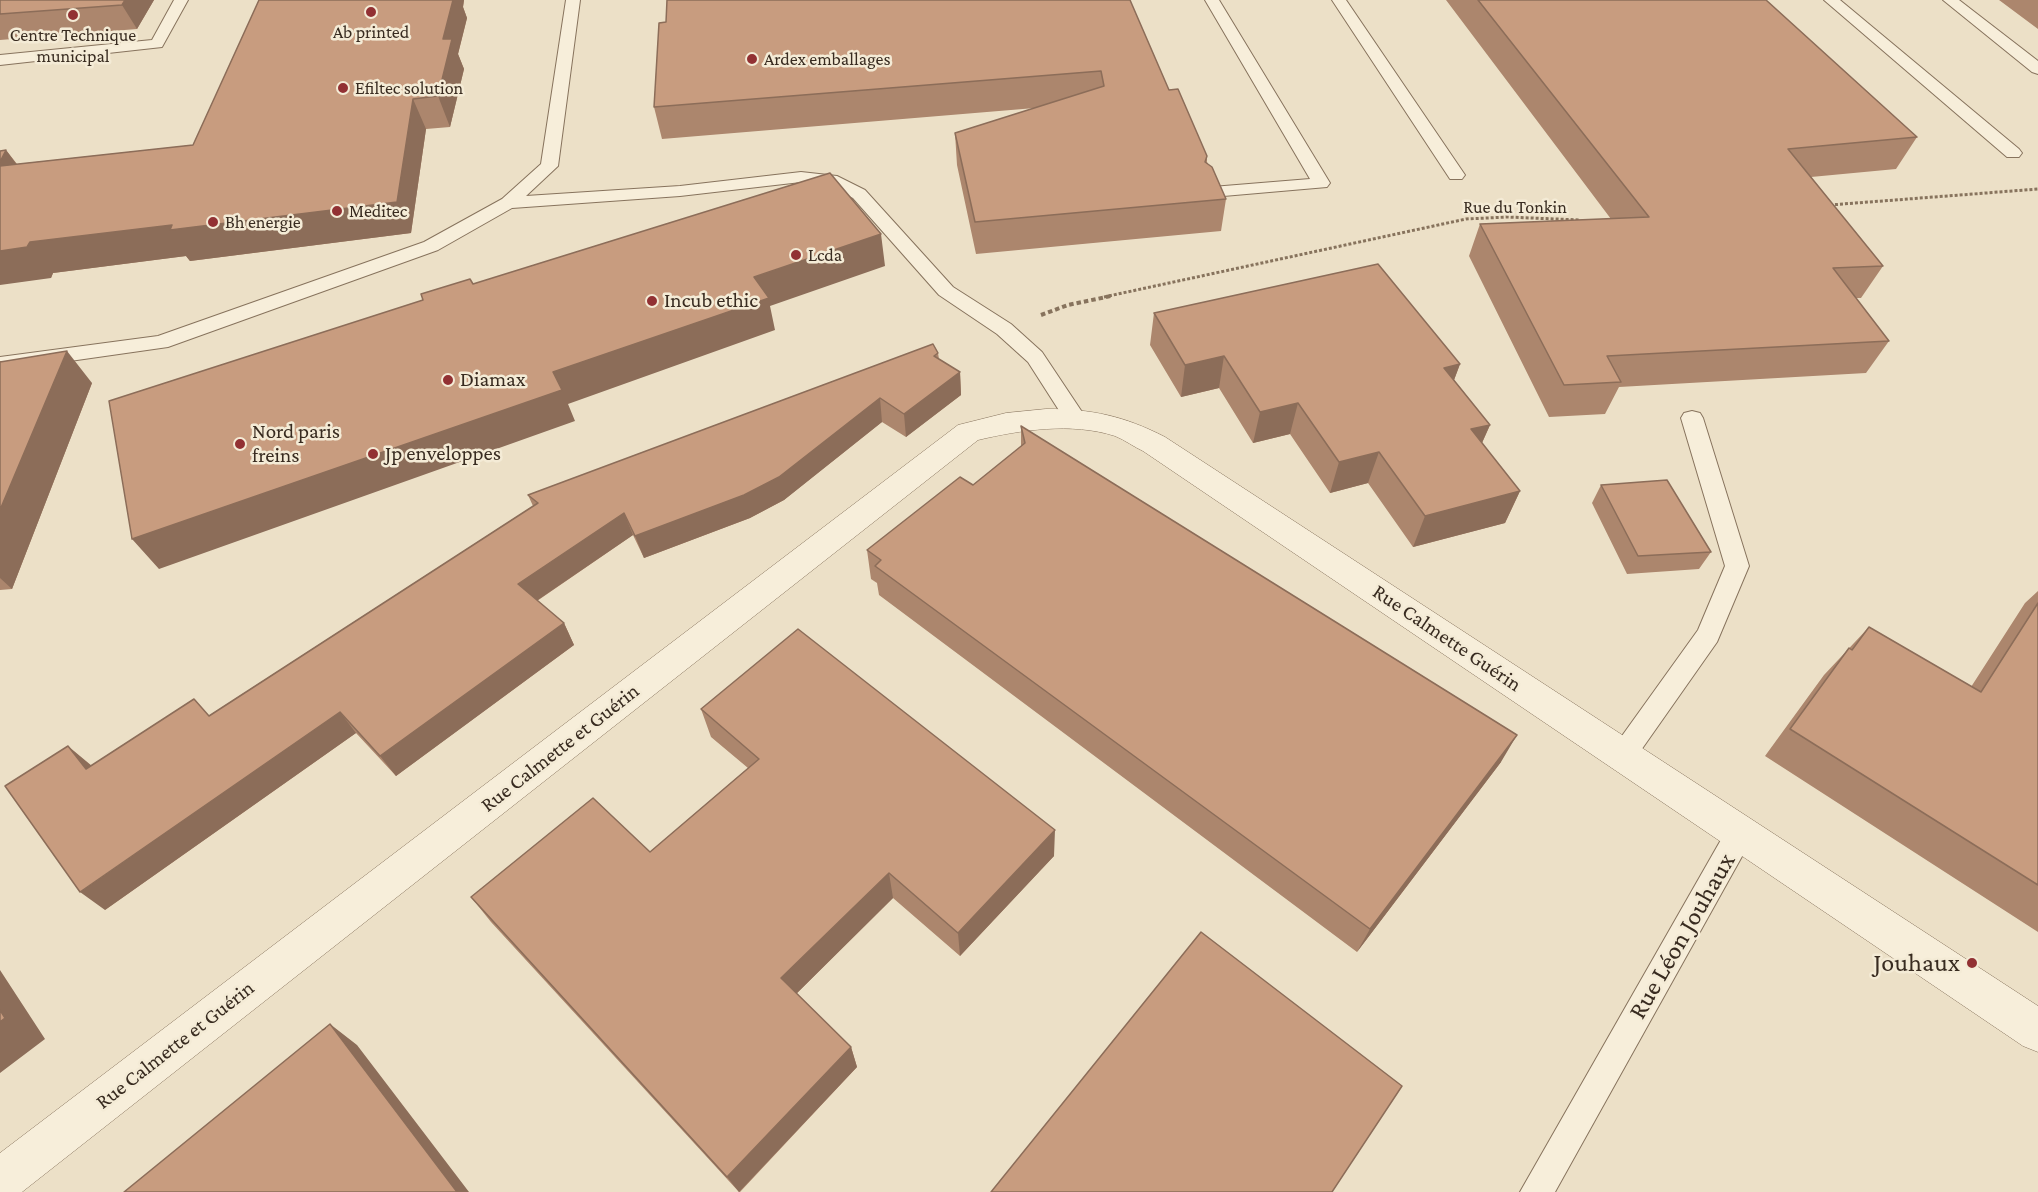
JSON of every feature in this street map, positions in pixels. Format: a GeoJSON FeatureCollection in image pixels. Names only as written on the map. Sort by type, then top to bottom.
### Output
{"type":"FeatureCollection","features":[{"type":"Feature","properties":{"kind":"street","name":"Rue Calmette et Guérin"},"geometry":{"type":"LineString","coordinates":[[0,1181],[968,432],[1004,422],[1043,419],[1077,421],[1124,429],[1154,444]]}},
{"type":"Feature","properties":{"kind":"street","name":"Rue Calmette Guérin"},"geometry":{"type":"LineString","coordinates":[[1154,444],[1740,834]]}},
{"type":"Feature","properties":{"kind":"street","name":"Rue Léon Jouhaux"},"geometry":{"type":"LineString","coordinates":[[1740,834],[2038,1031]]}},
{"type":"Feature","properties":{"kind":"lane"},"geometry":{"type":"LineString","coordinates":[[0,60],[157,44],[181,0]]}},
{"type":"Feature","properties":{"kind":"lane"},"geometry":{"type":"LineString","coordinates":[[0,364],[161,342],[430,246],[508,203],[549,166],[573,0]]}},
{"type":"Feature","properties":{"kind":"lane"},"geometry":{"type":"LineString","coordinates":[[1212,0],[1321,183],[1212,192]]}},
{"type":"Feature","properties":{"kind":"lane"},"geometry":{"type":"LineString","coordinates":[[1339,0],[1456,175]]}},
{"type":"Feature","properties":{"kind":"lane"},"geometry":{"type":"LineString","coordinates":[[1832,0],[2013,153]]}},
{"type":"Feature","properties":{"kind":"lane"},"geometry":{"type":"LineString","coordinates":[[1950,0],[2038,69]]}},
{"type":"Feature","properties":{"kind":"lane"},"geometry":{"type":"LineString","coordinates":[[508,203],[680,191],[801,177],[831,180],[859,194],[946,291],[1004,329],[1035,357],[1077,421]]}},
{"type":"Feature","properties":{"kind":"lane"},"geometry":{"type":"LineString","coordinates":[[1623,755],[1708,634],[1737,566],[1692,418]]}},
{"type":"Feature","properties":{"kind":"lane","name":"Rue Léon Jouhaux"},"geometry":{"type":"LineString","coordinates":[[1537,1192],[1740,834]]}},
{"type":"Feature","properties":{"kind":"path"},"geometry":{"type":"LineString","coordinates":[[1827,206],[2038,189]]}},
{"type":"Feature","properties":{"kind":"path","name":"Rue du Tonkin"},"geometry":{"type":"LineString","coordinates":[[1004,329],[1068,305],[1466,219],[1508,217],[1591,221]]}},
{"type":"Feature","properties":{"kind":"building"},"geometry":{"type":"Polygon","coordinates":[[[0,0],[125,0],[122,5],[0,14],[0,0]]]}},
{"type":"Feature","properties":{"kind":"building"},"geometry":{"type":"Polygon","coordinates":[[[259,0],[453,0],[443,39],[452,39],[438,96],[413,99],[397,202],[170,230],[172,225],[30,242],[27,247],[0,251],[0,166],[193,145],[259,0]]]}},
{"type":"Feature","properties":{"kind":"building"},"geometry":{"type":"Polygon","coordinates":[[[667,0],[1130,0],[1169,90],[1178,89],[1207,156],[1205,162],[1212,167],[1226,199],[975,222],[955,133],[1104,86],[1101,71],[654,107],[659,23],[666,22],[667,0]]]}},
{"type":"Feature","properties":{"kind":"building"},"geometry":{"type":"Polygon","coordinates":[[[1478,0],[1766,0],[1917,137],[1788,149],[1883,266],[1833,268],[1889,341],[1607,356],[1621,382],[1564,385],[1480,224],[1649,217],[1478,0]]]}},
{"type":"Feature","properties":{"kind":"building"},"geometry":{"type":"Polygon","coordinates":[[[6,150],[0,162],[0,151],[6,150]]]}},
{"type":"Feature","properties":{"kind":"building"},"geometry":{"type":"Polygon","coordinates":[[[830,173],[881,234],[754,277],[769,298],[553,372],[562,390],[132,539],[109,401],[423,300],[421,294],[470,279],[473,284],[830,173]]]}},
{"type":"Feature","properties":{"kind":"building"},"geometry":{"type":"Polygon","coordinates":[[[1378,264],[1460,364],[1444,368],[1490,425],[1471,429],[1520,491],[1425,516],[1379,452],[1339,462],[1298,403],[1260,412],[1224,356],[1185,365],[1154,313],[1378,264]]]}},
{"type":"Feature","properties":{"kind":"building"},"geometry":{"type":"Polygon","coordinates":[[[933,344],[938,353],[934,356],[960,372],[904,414],[880,398],[779,477],[744,495],[635,536],[624,513],[518,584],[564,623],[380,756],[340,712],[80,892],[5,786],[68,746],[86,769],[194,699],[209,716],[538,503],[528,495],[933,344]]]}},
{"type":"Feature","properties":{"kind":"building"},"geometry":{"type":"Polygon","coordinates":[[[67,351],[0,510],[0,362],[67,351]]]}},
{"type":"Feature","properties":{"kind":"building"},"geometry":{"type":"Polygon","coordinates":[[[1021,426],[1517,735],[1370,929],[875,566],[881,560],[867,550],[960,477],[973,485],[1025,443],[1021,426]]]}},
{"type":"Feature","properties":{"kind":"building"},"geometry":{"type":"Polygon","coordinates":[[[1667,480],[1711,552],[1638,556],[1601,485],[1667,480]]]}},
{"type":"Feature","properties":{"kind":"building"},"geometry":{"type":"Polygon","coordinates":[[[2038,603],[2038,885],[1790,729],[1849,648],[1852,650],[1869,627],[1981,692],[2038,603]]]}},
{"type":"Feature","properties":{"kind":"building"},"geometry":{"type":"Polygon","coordinates":[[[798,629],[1055,830],[958,933],[889,873],[781,978],[851,1047],[727,1177],[471,897],[593,798],[650,852],[759,759],[701,709],[798,629]]]}},
{"type":"Feature","properties":{"kind":"building"},"geometry":{"type":"Polygon","coordinates":[[[1201,932],[1402,1086],[1332,1192],[991,1192],[1201,932]]]}},
{"type":"Feature","properties":{"kind":"building"},"geometry":{"type":"Polygon","coordinates":[[[0,1010],[5,1018],[0,1022],[0,1010]]]}},
{"type":"Feature","properties":{"kind":"building"},"geometry":{"type":"Polygon","coordinates":[[[330,1024],[457,1192],[124,1192],[330,1024]]]}},
{"type":"Feature","properties":{"kind":"place","name":"Ab printed"},"geometry":{"type":"Point","coordinates":[371,12]}},
{"type":"Feature","properties":{"kind":"place","name":"Centre Technique municipal"},"geometry":{"type":"Point","coordinates":[73,15]}},
{"type":"Feature","properties":{"kind":"place","name":"Ardex emballages"},"geometry":{"type":"Point","coordinates":[752,59]}},
{"type":"Feature","properties":{"kind":"place","name":"Efiltec solution"},"geometry":{"type":"Point","coordinates":[343,88]}},
{"type":"Feature","properties":{"kind":"place","name":"Meditec"},"geometry":{"type":"Point","coordinates":[337,211]}},
{"type":"Feature","properties":{"kind":"place","name":"Bh energie"},"geometry":{"type":"Point","coordinates":[213,222]}},
{"type":"Feature","properties":{"kind":"place","name":"Lcda"},"geometry":{"type":"Point","coordinates":[796,255]}},
{"type":"Feature","properties":{"kind":"place","name":"Incub ethic"},"geometry":{"type":"Point","coordinates":[652,301]}},
{"type":"Feature","properties":{"kind":"place","name":"Diamax"},"geometry":{"type":"Point","coordinates":[448,380]}},
{"type":"Feature","properties":{"kind":"place","name":"Nord paris freins"},"geometry":{"type":"Point","coordinates":[240,444]}},
{"type":"Feature","properties":{"kind":"place","name":"Jp enveloppes"},"geometry":{"type":"Point","coordinates":[373,454]}},
{"type":"Feature","properties":{"kind":"place","name":"Jouhaux"},"geometry":{"type":"Point","coordinates":[1972,963]}}]}
